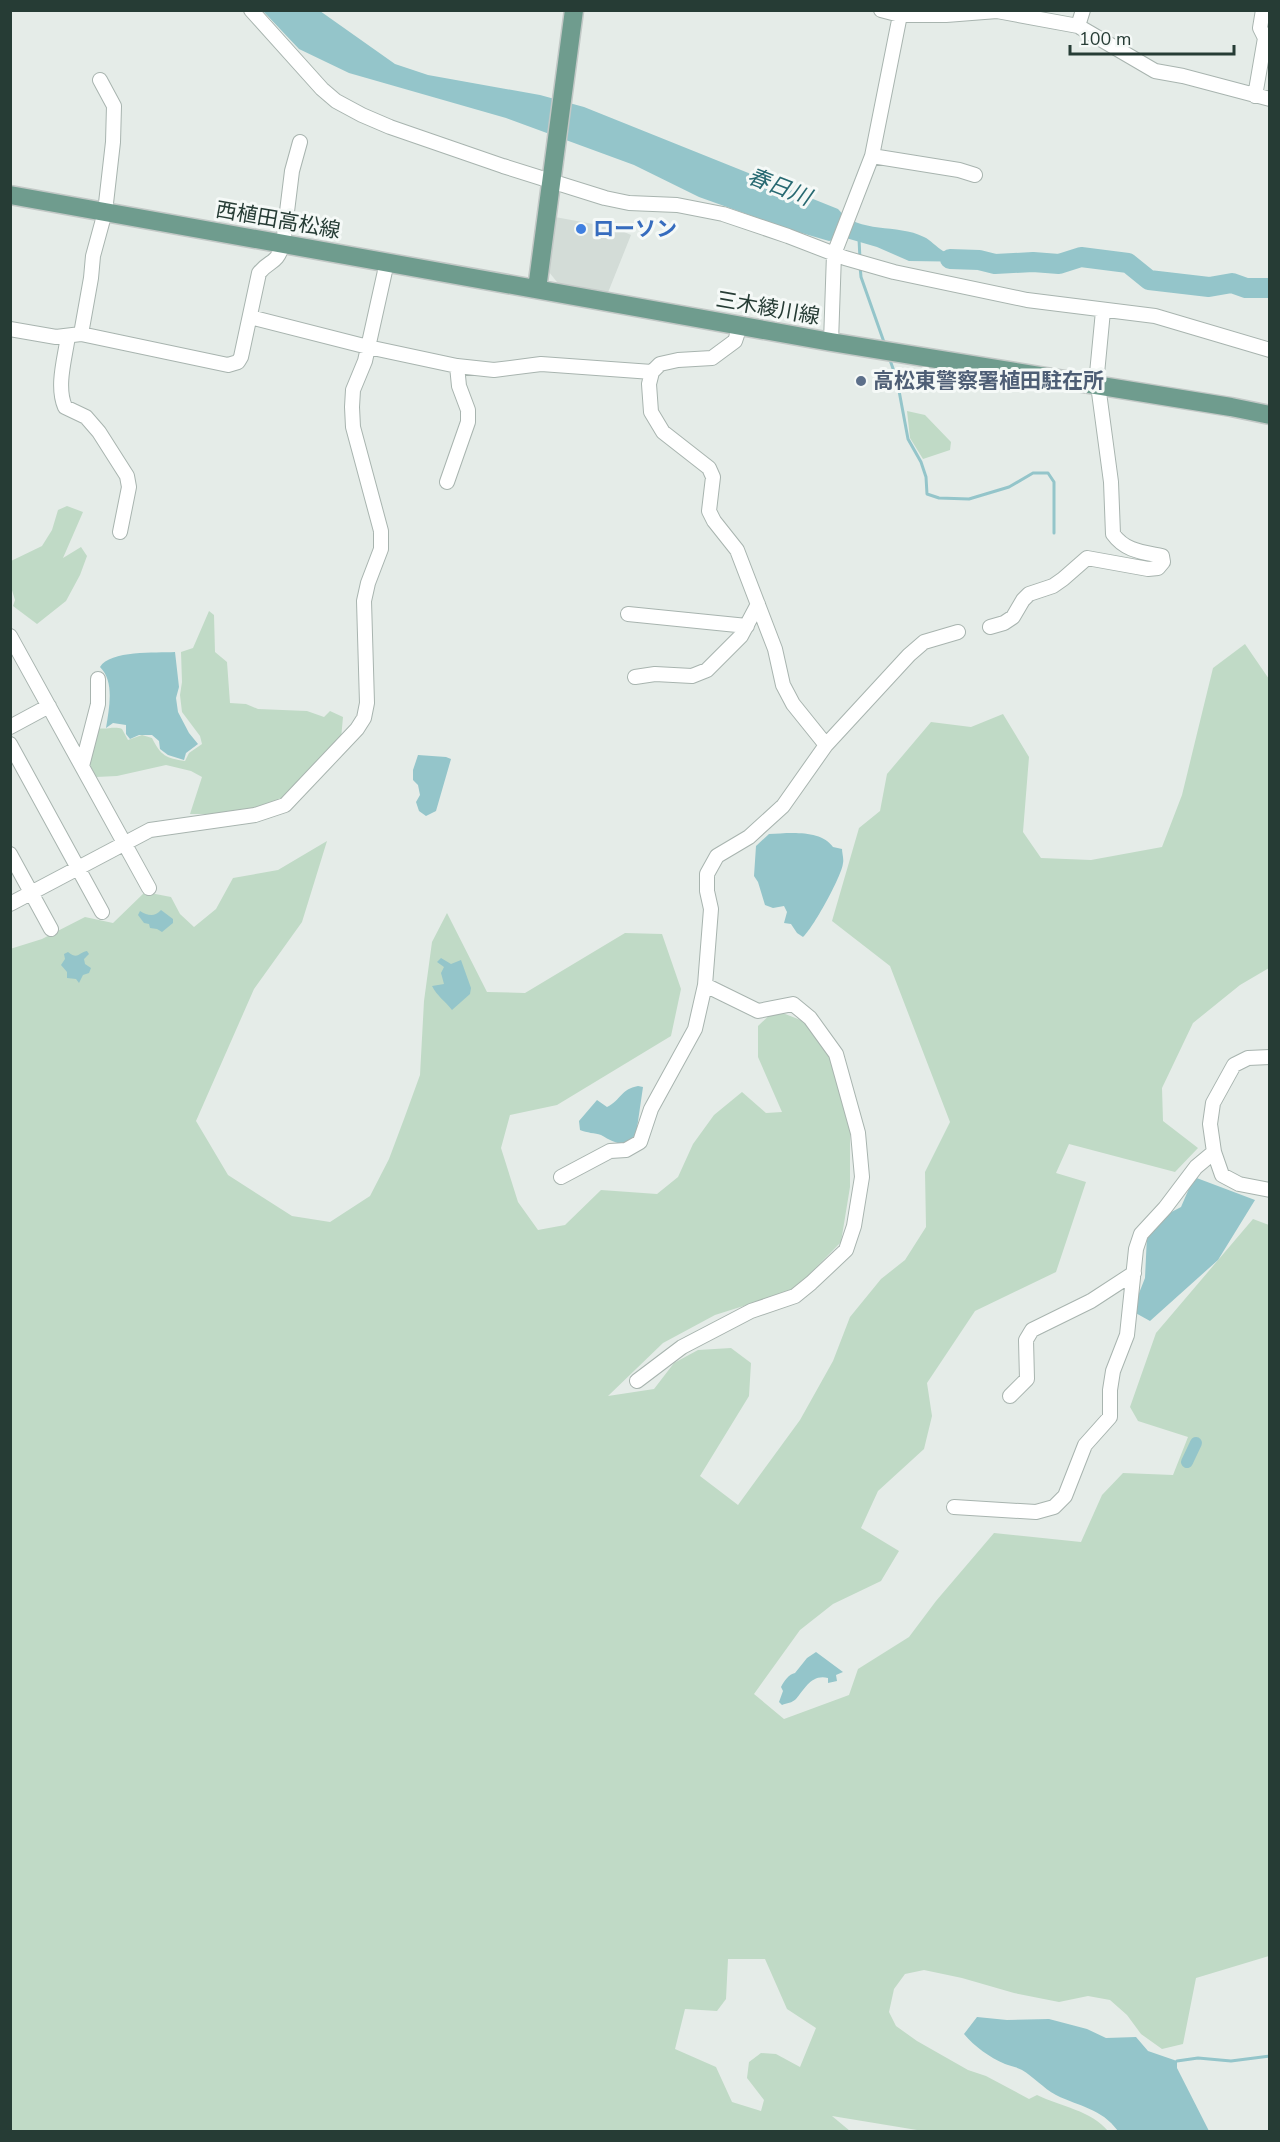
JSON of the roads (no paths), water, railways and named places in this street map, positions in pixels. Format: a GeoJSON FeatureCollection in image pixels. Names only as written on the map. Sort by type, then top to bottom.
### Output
{"type":"FeatureCollection","features":[{"type":"Feature","properties":{"kind":"main road"},"geometry":{"type":"LineString","coordinates":[[537,290],[574,10]]}},
{"type":"Feature","properties":{"kind":"main road","name":"西植田高松線"},"geometry":{"type":"LineString","coordinates":[[10,195],[537,290]]}},
{"type":"Feature","properties":{"kind":"main road","name":"三木綾川線"},"geometry":{"type":"LineString","coordinates":[[537,290],[1269,415]]}},
{"type":"Feature","properties":{"kind":"street"},"geometry":{"type":"LineString","coordinates":[[251,10],[322,89],[336,101],[390,127],[503,166],[605,198],[629,203],[677,205],[723,214],[894,272],[1027,300],[1155,316],[1269,350]]}},
{"type":"Feature","properties":{"kind":"street"},"geometry":{"type":"LineString","coordinates":[[881,10],[946,15],[997,11],[1078,26],[1155,71],[1183,76],[1269,99]]}},
{"type":"Feature","properties":{"kind":"street"},"geometry":{"type":"LineString","coordinates":[[1078,26],[1083,10]]}},
{"type":"Feature","properties":{"kind":"street"},"geometry":{"type":"LineString","coordinates":[[1255,96],[1265,38],[1260,28],[1263,10]]}},
{"type":"Feature","properties":{"kind":"street"},"geometry":{"type":"LineString","coordinates":[[831,342],[835,251],[872,156],[901,13]]}},
{"type":"Feature","properties":{"kind":"street"},"geometry":{"type":"LineString","coordinates":[[100,80],[114,106],[113,142],[105,212],[93,256],[91,278],[62,380],[62,400],[65,406],[86,417],[99,432],[128,476],[129,487],[120,532]]}},
{"type":"Feature","properties":{"kind":"street"},"geometry":{"type":"LineString","coordinates":[[10,329],[56,337],[74,335],[228,365],[238,362],[259,273],[273,263],[283,244],[292,171],[300,142]]}},
{"type":"Feature","properties":{"kind":"street"},"geometry":{"type":"LineString","coordinates":[[872,156],[959,170],[975,175]]}},
{"type":"Feature","properties":{"kind":"street"},"geometry":{"type":"LineString","coordinates":[[10,904],[150,830],[255,815],[285,805],[357,729],[364,718],[367,703],[364,601],[381,549],[381,531],[353,427],[352,407],[353,390],[365,362],[387,262]]}},
{"type":"Feature","properties":{"kind":"street"},"geometry":{"type":"LineString","coordinates":[[990,627],[1004,623],[1013,617],[1029,594],[1058,583],[1087,558],[1148,569],[1158,568],[1163,562],[1162,556],[1130,549],[1118,541],[1113,534],[1110,482],[1097,384],[1103,310]]}},
{"type":"Feature","properties":{"kind":"street"},"geometry":{"type":"LineString","coordinates":[[250,317],[368,347],[458,366],[494,370],[541,364],[652,372]]}},
{"type":"Feature","properties":{"kind":"street"},"geometry":{"type":"LineString","coordinates":[[740,326],[735,341],[712,358],[678,360],[660,364],[652,372],[649,384],[651,412],[663,432],[709,468],[713,477],[709,511],[737,550],[775,649],[783,685],[794,704],[826,745]]}},
{"type":"Feature","properties":{"kind":"street"},"geometry":{"type":"LineString","coordinates":[[447,483],[468,422],[468,410],[459,386],[458,366]]}},
{"type":"Feature","properties":{"kind":"street"},"geometry":{"type":"LineString","coordinates":[[635,677],[655,674],[692,676],[707,670],[741,636],[758,604]]}},
{"type":"Feature","properties":{"kind":"street"},"geometry":{"type":"LineString","coordinates":[[628,614],[747,626]]}},
{"type":"Feature","properties":{"kind":"street"},"geometry":{"type":"LineString","coordinates":[[561,1177],[610,1151],[626,1150],[640,1142],[651,1109],[695,1029],[705,985],[711,909],[707,891],[707,874],[717,856],[749,837],[783,806],[826,745],[909,655],[924,642],[958,632]]}},
{"type":"Feature","properties":{"kind":"street"},"geometry":{"type":"LineString","coordinates":[[10,636],[149,888]]}},
{"type":"Feature","properties":{"kind":"street"},"geometry":{"type":"LineString","coordinates":[[82,766],[98,704],[98,678]]}},
{"type":"Feature","properties":{"kind":"street"},"geometry":{"type":"LineString","coordinates":[[10,727],[49,706]]}},
{"type":"Feature","properties":{"kind":"street"},"geometry":{"type":"LineString","coordinates":[[10,744],[102,912]]}},
{"type":"Feature","properties":{"kind":"street"},"geometry":{"type":"LineString","coordinates":[[10,854],[51,929]]}},
{"type":"Feature","properties":{"kind":"street"},"geometry":{"type":"LineString","coordinates":[[638,1382],[682,1347],[751,1311],[795,1296],[811,1283],[846,1250],[854,1226],[859,1197],[862,1177],[858,1133],[837,1054],[826,1038],[810,1018],[793,1005],[758,1011],[705,985]]}},
{"type":"Feature","properties":{"kind":"street"},"geometry":{"type":"LineString","coordinates":[[1269,1057],[1248,1058],[1234,1065],[1213,1103],[1210,1124],[1214,1152],[1222,1175],[1239,1184],[1269,1190]]}},
{"type":"Feature","properties":{"kind":"street"},"geometry":{"type":"LineString","coordinates":[[954,1507],[1036,1512],[1054,1507],[1065,1496],[1085,1444],[1110,1417],[1113,1371],[1127,1335],[1136,1249],[1142,1234],[1196,1167],[1214,1152]]}},
{"type":"Feature","properties":{"kind":"street"},"geometry":{"type":"LineString","coordinates":[[1010,1396],[1027,1379],[1026,1340],[1032,1330],[1091,1301],[1134,1273]]}},
{"type":"Feature","properties":{"kind":"water"},"geometry":{"type":"Polygon","coordinates":[[[263,11],[320,11],[395,64],[428,75],[540,95],[584,107],[838,209],[856,222],[867,226],[913,233],[927,238],[943,251],[979,262],[909,261],[877,247],[846,238],[829,241],[788,229],[699,197],[634,165],[506,118],[349,73],[299,49],[263,11]]]}},
{"type":"Feature","properties":{"kind":"water"},"geometry":{"type":"Polygon","coordinates":[[[175,652],[179,687],[176,698],[178,712],[189,733],[198,744],[186,753],[184,760],[168,755],[160,749],[159,741],[152,735],[139,735],[130,739],[126,734],[126,725],[113,723],[106,728],[109,688],[105,673],[100,667],[105,662],[123,655],[175,652]]]}},
{"type":"Feature","properties":{"kind":"water"},"geometry":{"type":"Polygon","coordinates":[[[418,755],[451,759],[436,811],[426,816],[419,811],[416,802],[420,795],[418,785],[413,780],[413,770],[418,755]]]}},
{"type":"Feature","properties":{"kind":"water"},"geometry":{"type":"Polygon","coordinates":[[[804,833],[821,837],[833,847],[842,849],[843,861],[838,879],[819,914],[803,937],[791,924],[784,923],[787,912],[784,906],[773,908],[765,905],[754,876],[756,846],[769,834],[804,833]]]}},
{"type":"Feature","properties":{"kind":"water"},"geometry":{"type":"Polygon","coordinates":[[[161,910],[173,919],[173,923],[162,932],[150,928],[149,924],[144,923],[138,915],[140,911],[151,915],[161,910]]]}},
{"type":"Feature","properties":{"kind":"water"},"geometry":{"type":"Polygon","coordinates":[[[87,951],[89,954],[84,959],[85,964],[91,968],[89,973],[83,975],[79,983],[76,979],[67,978],[67,972],[61,965],[65,959],[64,954],[68,952],[76,956],[87,951]]]}},
{"type":"Feature","properties":{"kind":"water"},"geometry":{"type":"Polygon","coordinates":[[[441,958],[451,964],[461,960],[471,988],[470,994],[452,1010],[432,986],[444,984],[441,973],[444,967],[437,962],[441,958]]]}},
{"type":"Feature","properties":{"kind":"water"},"geometry":{"type":"Polygon","coordinates":[[[638,1086],[643,1087],[636,1135],[625,1144],[580,1130],[579,1121],[597,1100],[607,1107],[624,1092],[638,1086]]]}},
{"type":"Feature","properties":{"kind":"water"},"geometry":{"type":"Polygon","coordinates":[[[1194,1177],[1255,1200],[1218,1260],[1150,1321],[1132,1311],[1145,1278],[1147,1236],[1160,1218],[1181,1207],[1194,1177]]]}},
{"type":"Feature","properties":{"kind":"water"},"geometry":{"type":"Polygon","coordinates":[[[816,1652],[843,1672],[836,1675],[837,1681],[828,1683],[828,1678],[822,1677],[813,1680],[794,1700],[782,1705],[779,1702],[784,1682],[816,1652]]]}},
{"type":"Feature","properties":{"kind":"water"},"geometry":{"type":"Polygon","coordinates":[[[977,2017],[1007,2020],[1049,2019],[1087,2029],[1106,2038],[1136,2037],[1148,2051],[1177,2061],[1177,2068],[1209,2131],[1118,2131],[1105,2117],[1056,2095],[1022,2070],[999,2061],[978,2047],[964,2034],[977,2017]]]}},
{"type":"Feature","properties":{"kind":"waterway"},"geometry":{"type":"LineString","coordinates":[[859,239],[860,259]]}},
{"type":"Feature","properties":{"kind":"waterway","name":"春日川"},"geometry":{"type":"LineString","coordinates":[[950,259],[979,260],[995,264],[1033,262],[1059,264],[1081,257],[1128,263],[1149,280],[1209,287],[1232,283],[1246,288],[1270,288]]}},
{"type":"Feature","properties":{"kind":"waterway"},"geometry":{"type":"LineString","coordinates":[[860,266],[861,277],[885,345]]}},
{"type":"Feature","properties":{"kind":"waterway"},"geometry":{"type":"LineString","coordinates":[[890,360],[897,380],[908,439],[921,462],[926,477],[927,494],[939,498],[969,499],[1009,487],[1033,473],[1048,473],[1054,482],[1054,533]]}},
{"type":"Feature","properties":{"kind":"waterway"},"geometry":{"type":"LineString","coordinates":[[1187,1462],[1196,1443]]}},
{"type":"Feature","properties":{"kind":"waterway"},"geometry":{"type":"LineString","coordinates":[[1177,2061],[1198,2058],[1231,2061],[1270,2056]]}},
{"type":"Feature","properties":{"kind":"place","name":"ローソン"},"geometry":{"type":"Point","coordinates":[581,229]}},
{"type":"Feature","properties":{"kind":"place","name":"高松東警察署植田駐在所"},"geometry":{"type":"Point","coordinates":[861,381]}}]}
